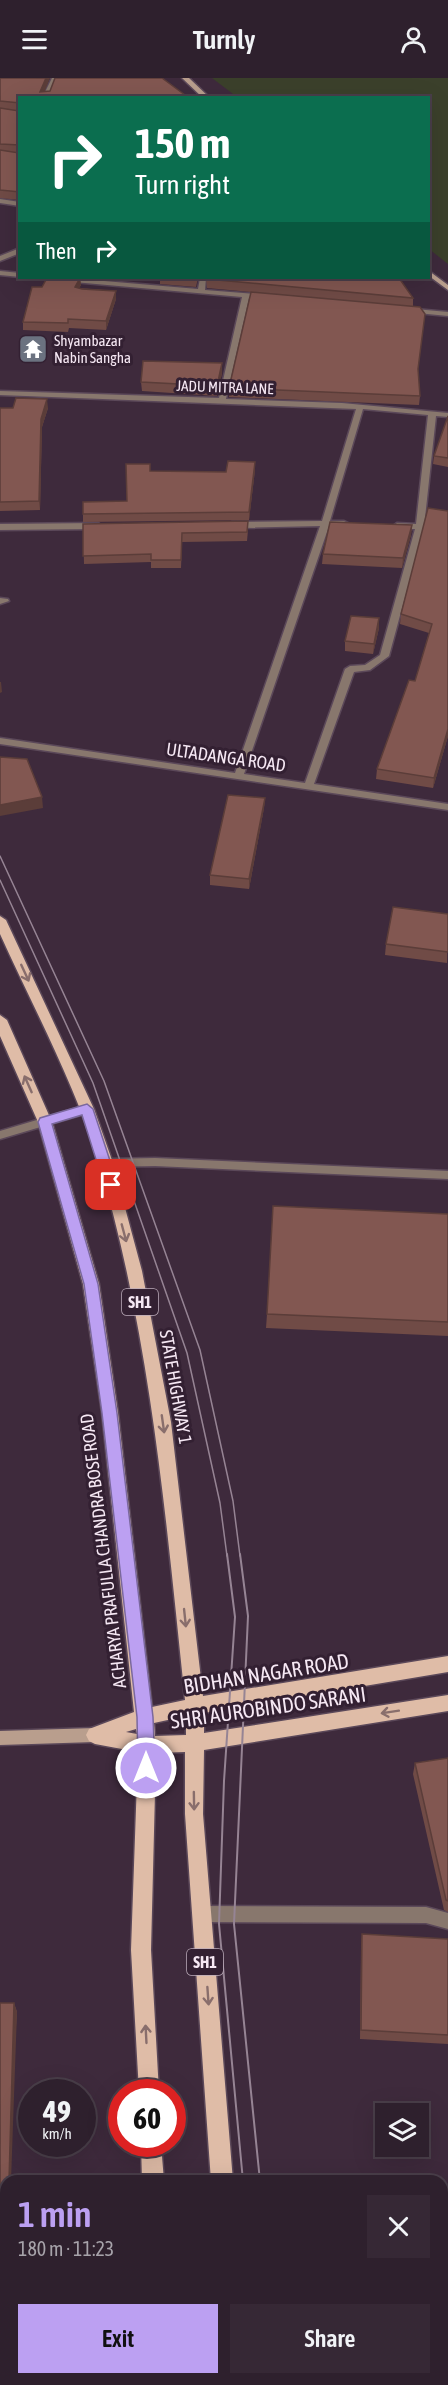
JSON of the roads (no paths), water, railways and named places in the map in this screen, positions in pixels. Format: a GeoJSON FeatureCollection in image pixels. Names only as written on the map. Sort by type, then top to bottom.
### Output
{"type":"FeatureCollection","features":[{"type":"Feature","properties":{"kind":"main road"},"geometry":{"type":"LineString","coordinates":[[186,78],[205,96]]}},
{"type":"Feature","properties":{"kind":"main road"},"geometry":{"type":"LineString","coordinates":[[430,274],[448,288]]}},
{"type":"Feature","properties":{"kind":"main road","name":"STATE HIGHWAY 1"},"geometry":{"type":"LineString","coordinates":[[0,920],[87,1109],[106,1163],[134,1271],[163,1422],[195,1706],[193,1743]]}},
{"type":"Feature","properties":{"kind":"main road","name":"ACHARYA PRAFULLA CHANDRA BOSE ROAD"},"geometry":{"type":"LineString","coordinates":[[0,1020],[45,1122],[91,1284],[110,1413],[147,1745],[141,1950],[148,2079]]}},
{"type":"Feature","properties":{"kind":"main road","name":"BIDHAN NAGAR ROAD"},"geometry":{"type":"LineString","coordinates":[[95,1735],[145,1717],[195,1706],[448,1664]]}},
{"type":"Feature","properties":{"kind":"main road","name":"SHRI AUROBINDO SARANI"},"geometry":{"type":"LineString","coordinates":[[95,1735],[147,1745],[193,1743],[448,1702]]}},
{"type":"Feature","properties":{"kind":"main road"},"geometry":{"type":"LineString","coordinates":[[0,1738],[95,1735]]}},
{"type":"Feature","properties":{"kind":"main road","name":"SH1"},"geometry":{"type":"LineString","coordinates":[[193,1743],[194,1814],[222,2175]]}},
{"type":"Feature","properties":{"kind":"main road"},"geometry":{"type":"LineString","coordinates":[[152,2157],[153,2175]]}},
{"type":"Feature","properties":{"kind":"street"},"geometry":{"type":"LineString","coordinates":[[46,96],[55,78]]}},
{"type":"Feature","properties":{"kind":"street"},"geometry":{"type":"LineString","coordinates":[[0,201],[18,204]]}},
{"type":"Feature","properties":{"kind":"street"},"geometry":{"type":"LineString","coordinates":[[0,259],[18,251]]}},
{"type":"Feature","properties":{"kind":"street"},"geometry":{"type":"LineString","coordinates":[[0,273],[18,275]]}},
{"type":"Feature","properties":{"kind":"street"},"geometry":{"type":"LineString","coordinates":[[64,279],[270,297]]}},
{"type":"Feature","properties":{"kind":"street"},"geometry":{"type":"LineString","coordinates":[[201,290],[203,279]]}},
{"type":"Feature","properties":{"kind":"street"},"geometry":{"type":"LineString","coordinates":[[222,401],[246,295]]}},
{"type":"Feature","properties":{"kind":"street"},"geometry":{"type":"LineString","coordinates":[[400,310],[448,314]]}},
{"type":"Feature","properties":{"kind":"street","name":"JADU MITRA LANE"},"geometry":{"type":"LineString","coordinates":[[0,393],[360,407],[448,415]]}},
{"type":"Feature","properties":{"kind":"street"},"geometry":{"type":"LineString","coordinates":[[239,775],[326,522],[360,407]]}},
{"type":"Feature","properties":{"kind":"street"},"geometry":{"type":"LineString","coordinates":[[309,786],[350,669],[367,668],[384,656],[420,527],[432,413]]}},
{"type":"Feature","properties":{"kind":"street"},"geometry":{"type":"LineString","coordinates":[[224,525],[350,523]]}},
{"type":"Feature","properties":{"kind":"street"},"geometry":{"type":"LineString","coordinates":[[384,525],[420,527]]}},
{"type":"Feature","properties":{"kind":"street"},"geometry":{"type":"LineString","coordinates":[[0,527],[112,526]]}},
{"type":"Feature","properties":{"kind":"street","name":"ULTADANGA ROAD"},"geometry":{"type":"LineString","coordinates":[[0,741],[448,807]]}},
{"type":"Feature","properties":{"kind":"street"},"geometry":{"type":"LineString","coordinates":[[0,1135],[87,1109]]}},
{"type":"Feature","properties":{"kind":"street"},"geometry":{"type":"LineString","coordinates":[[106,1163],[155,1162],[448,1175]]}},
{"type":"Feature","properties":{"kind":"street"},"geometry":{"type":"LineString","coordinates":[[201,1914],[426,1916],[448,1921]]}},
{"type":"Feature","properties":{"kind":"tram line"},"geometry":{"type":"LineString","coordinates":[[0,856],[104,1081],[200,1350],[233,1501],[240,1556]]}},
{"type":"Feature","properties":{"kind":"tram line"},"geometry":{"type":"LineString","coordinates":[[0,880],[93,1083],[187,1353],[220,1503],[227,1556]]}},
{"type":"Feature","properties":{"kind":"tram line"},"geometry":{"type":"LineString","coordinates":[[227,1554],[235,1617],[224,1781],[219,1924],[242,2175]]}},
{"type":"Feature","properties":{"kind":"tram line"},"geometry":{"type":"LineString","coordinates":[[240,1554],[248,1616],[234,1924],[259,2175]]}},
{"type":"Feature","properties":{"kind":"place","name":"Shyambazar Nabin Sangha"},"geometry":{"type":"Point","coordinates":[33,349]}}]}
